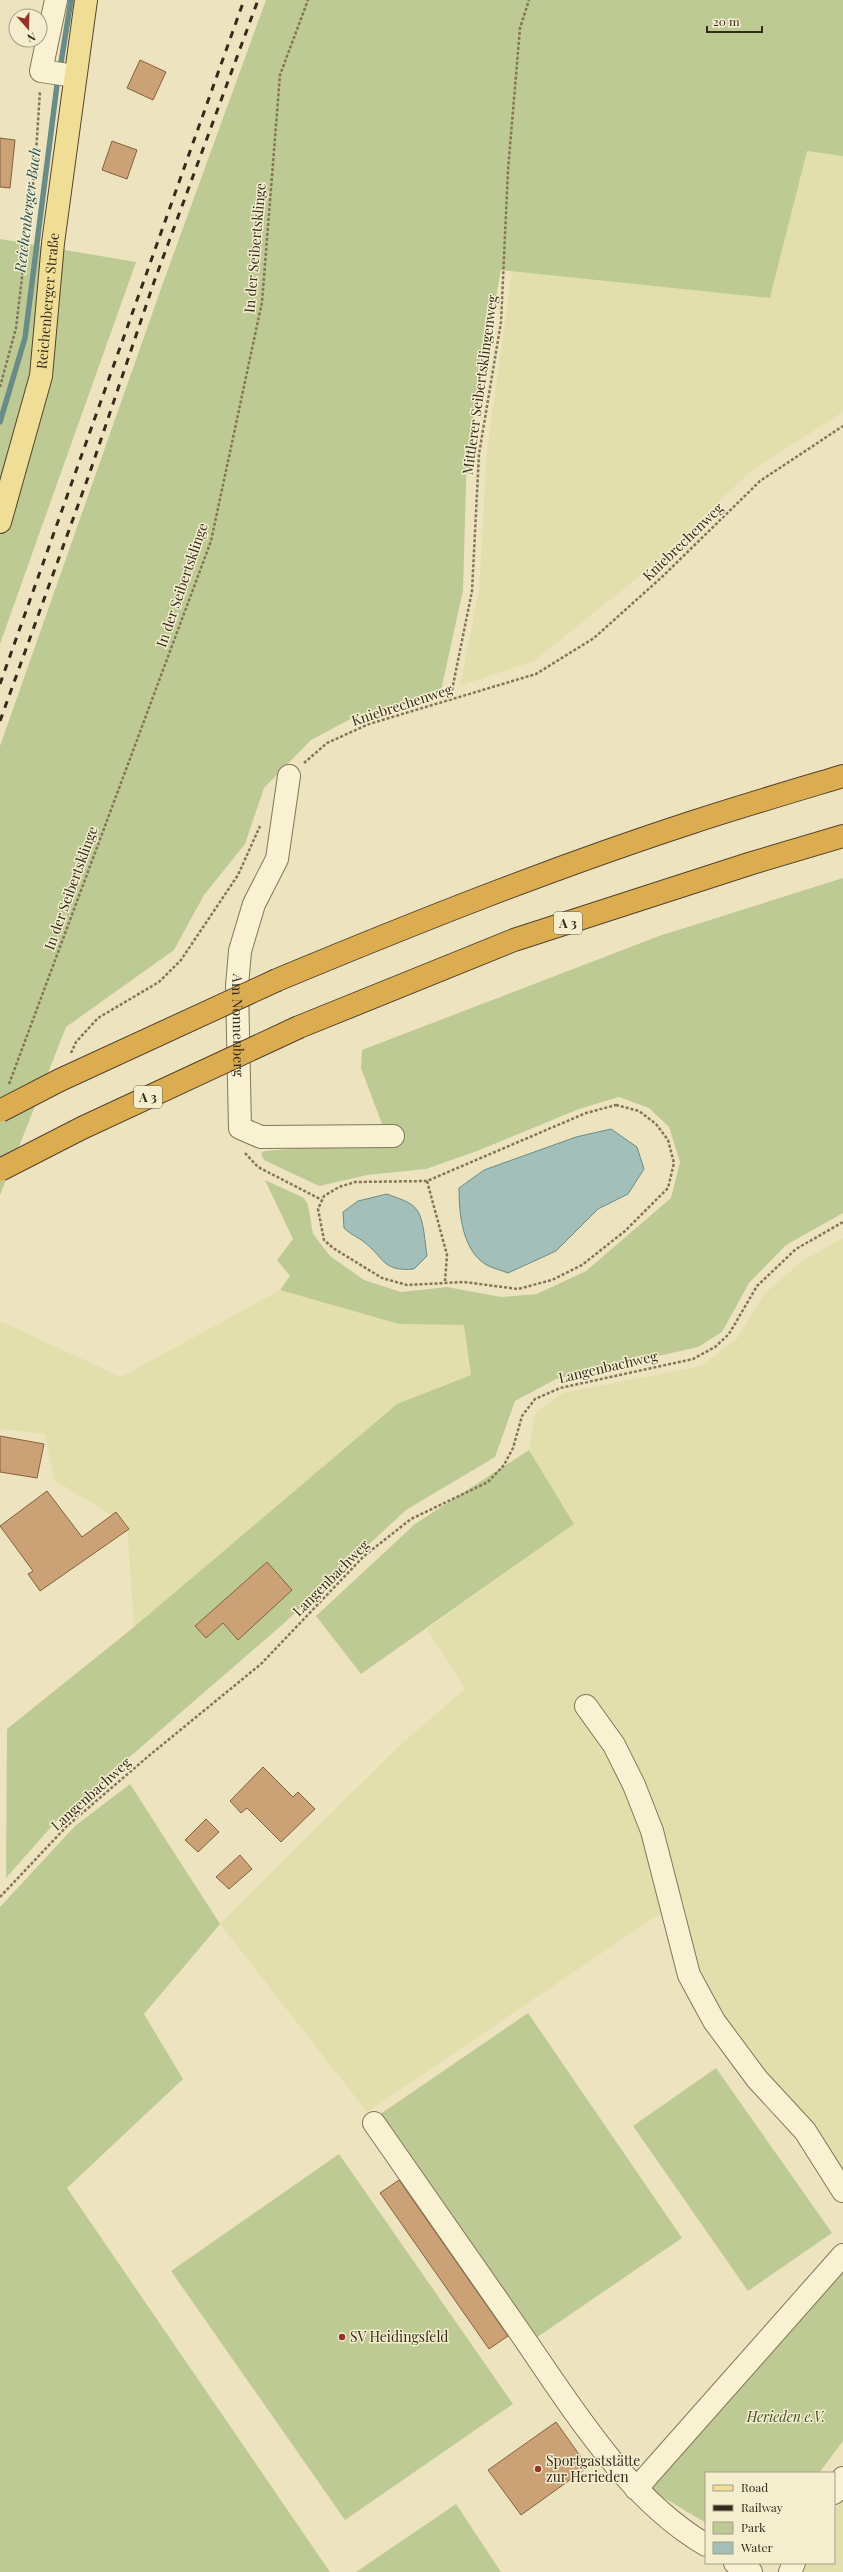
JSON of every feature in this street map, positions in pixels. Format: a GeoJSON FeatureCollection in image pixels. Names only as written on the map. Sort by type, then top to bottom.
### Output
{"type":"FeatureCollection","features":[{"type":"Feature","properties":{"kind":"highway"},"geometry":{"type":"LineString","coordinates":[[0,1111],[60,1080],[277,980],[459,906],[693,822],[843,776]]}},
{"type":"Feature","properties":{"kind":"highway","name":"A 3"},"geometry":{"type":"LineString","coordinates":[[0,1170],[82,1128],[299,1027],[514,940],[752,863],[843,836]]}},
{"type":"Feature","properties":{"kind":"main road","name":"Reichenberger Straße"},"geometry":{"type":"LineString","coordinates":[[0,522],[41,376],[53,243],[59,73],[86,0]]}},
{"type":"Feature","properties":{"kind":"street","name":"Reichenberger Straße"},"geometry":{"type":"LineString","coordinates":[[56,0],[59,73]]}},
{"type":"Feature","properties":{"kind":"street","name":"Am Nonnenberg"},"geometry":{"type":"LineString","coordinates":[[240,1128],[237,986],[240,951],[254,904],[277,859],[289,776]]}},
{"type":"Feature","properties":{"kind":"street"},"geometry":{"type":"LineString","coordinates":[[240,1128],[262,1137],[392,1136]]}},
{"type":"Feature","properties":{"kind":"street"},"geometry":{"type":"LineString","coordinates":[[586,1706],[614,1745],[634,1785],[652,1831],[689,1975],[714,2021],[757,2079],[805,2131],[843,2191]]}},
{"type":"Feature","properties":{"kind":"street"},"geometry":{"type":"LineString","coordinates":[[374,2123],[548,2374],[636,2489],[687,2534],[705,2544]]}},
{"type":"Feature","properties":{"kind":"street"},"geometry":{"type":"LineString","coordinates":[[636,2489],[843,2255]]}},
{"type":"Feature","properties":{"kind":"street"},"geometry":{"type":"LineString","coordinates":[[835,2491],[843,2478]]}},
{"type":"Feature","properties":{"kind":"street"},"geometry":{"type":"LineString","coordinates":[[737,2564],[751,2572]]}},
{"type":"Feature","properties":{"kind":"path","name":"In der Seibertsklinge"},"geometry":{"type":"LineString","coordinates":[[8,1086],[211,541],[262,302],[280,75],[308,0]]}},
{"type":"Feature","properties":{"kind":"path","name":"Mittlerer Seibertsklingenweg"},"geometry":{"type":"LineString","coordinates":[[450,700],[472,591],[479,454],[501,322],[508,170],[520,28],[529,0]]}},
{"type":"Feature","properties":{"kind":"path"},"geometry":{"type":"LineString","coordinates":[[0,387],[16,328],[26,255],[35,168],[59,73]]}},
{"type":"Feature","properties":{"kind":"path","name":"Kniebrechenweg"},"geometry":{"type":"LineString","coordinates":[[289,776],[327,743],[369,724],[536,674],[594,638],[663,576],[760,481],[843,426]]}},
{"type":"Feature","properties":{"kind":"path"},"geometry":{"type":"LineString","coordinates":[[69,1056],[76,1042],[98,1018],[159,982],[181,960],[238,875],[263,821]]}},
{"type":"Feature","properties":{"kind":"path"},"geometry":{"type":"LineString","coordinates":[[616,1105],[639,1112],[656,1124],[668,1140],[674,1163],[668,1188],[625,1231],[582,1265],[552,1280],[518,1289],[445,1281],[407,1285],[382,1278],[333,1248],[324,1240],[320,1226],[318,1209],[324,1196],[339,1187],[355,1182],[427,1181],[586,1113],[616,1105]]}},
{"type":"Feature","properties":{"kind":"path"},"geometry":{"type":"LineString","coordinates":[[240,1128],[242,1150],[258,1167],[322,1200]]}},
{"type":"Feature","properties":{"kind":"path"},"geometry":{"type":"LineString","coordinates":[[427,1181],[447,1255],[445,1281]]}},
{"type":"Feature","properties":{"kind":"path","name":"Langenbachweg"},"geometry":{"type":"LineString","coordinates":[[0,1897],[67,1826],[151,1754],[261,1664],[364,1556],[411,1519],[488,1482],[504,1465],[513,1448],[522,1416],[535,1399],[560,1388],[693,1359],[715,1347],[729,1334],[757,1286],[796,1249],[843,1222]]}},
{"type":"Feature","properties":{"kind":"shaded area"},"geometry":{"type":"Polygon","coordinates":[[[807,151],[843,156],[843,412],[751,471],[652,566],[534,661],[460,686],[479,590],[487,451],[512,271],[770,298],[807,151]]]}},
{"type":"Feature","properties":{"kind":"shaded area"},"geometry":{"type":"Polygon","coordinates":[[[843,1238],[843,2172],[744,2050],[701,1985],[683,1898],[367,2112],[220,1924],[398,1747],[465,1689],[427,1629],[574,1524],[529,1450],[535,1413],[562,1393],[702,1366],[737,1338],[764,1294],[802,1261],[843,1238]]]}},
{"type":"Feature","properties":{"kind":"shaded area"},"geometry":{"type":"Polygon","coordinates":[[[280,1290],[399,1324],[465,1325],[471,1375],[397,1404],[134,1627],[127,1524],[54,1480],[45,1434],[0,1429],[0,1321],[121,1377],[280,1290]]]}},
{"type":"Feature","properties":{"kind":"shaded area"},"geometry":{"type":"Polygon","coordinates":[[[843,2498],[843,2572],[802,2572],[806,2564],[835,2564],[835,2510],[843,2498]]]}},
{"type":"Feature","properties":{"kind":"green space"},"geometry":{"type":"Polygon","coordinates":[[[266,0],[843,0],[843,156],[807,151],[770,298],[501,270],[467,452],[463,590],[441,691],[358,715],[311,740],[264,788],[245,844],[204,895],[174,950],[66,1027],[0,1195],[0,746],[163,283],[266,0]]]}},
{"type":"Feature","properties":{"kind":"green space"},"geometry":{"type":"Polygon","coordinates":[[[0,239],[136,262],[0,644],[0,239]]]}},
{"type":"Feature","properties":{"kind":"green space"},"geometry":{"type":"Polygon","coordinates":[[[843,878],[843,1213],[786,1245],[749,1283],[722,1332],[698,1347],[556,1379],[515,1401],[495,1457],[406,1510],[282,1625],[59,1818],[6,1878],[7,1729],[134,1627],[397,1404],[471,1375],[464,1325],[399,1324],[280,1290],[290,1276],[277,1260],[293,1239],[265,1180],[304,1198],[308,1205],[313,1234],[330,1256],[364,1280],[401,1292],[447,1287],[501,1297],[537,1294],[586,1271],[671,1198],[680,1162],[669,1127],[649,1108],[619,1097],[579,1109],[477,1151],[426,1169],[367,1175],[319,1186],[264,1160],[261,1154],[264,1151],[394,1141],[397,1129],[393,1124],[382,1124],[361,1068],[362,1050],[659,936],[843,878]]]}},
{"type":"Feature","properties":{"kind":"green space"},"geometry":{"type":"Polygon","coordinates":[[[529,1450],[574,1524],[361,1674],[316,1616],[415,1524],[529,1450]]]}},
{"type":"Feature","properties":{"kind":"green space"},"geometry":{"type":"Polygon","coordinates":[[[130,1784],[220,1924],[144,2014],[183,2079],[67,2188],[330,2572],[0,2572],[0,1907],[75,1826],[130,1784]]]}},
{"type":"Feature","properties":{"kind":"green space"},"geometry":{"type":"Polygon","coordinates":[[[528,2013],[682,2238],[533,2340],[379,2115],[528,2013]]]}},
{"type":"Feature","properties":{"kind":"green space"},"geometry":{"type":"Polygon","coordinates":[[[716,2068],[832,2233],[748,2291],[633,2126],[716,2068]]]}},
{"type":"Feature","properties":{"kind":"green space","name":"SV Heidingsfeld"},"geometry":{"type":"Polygon","coordinates":[[[339,2154],[513,2404],[345,2520],[171,2271],[339,2154]]]}},
{"type":"Feature","properties":{"kind":"green space","name":"Herieden e.V."},"geometry":{"type":"Polygon","coordinates":[[[843,2265],[843,2441],[820,2472],[705,2472],[705,2522],[649,2489],[843,2265]]]}},
{"type":"Feature","properties":{"kind":"green space"},"geometry":{"type":"Polygon","coordinates":[[[456,2504],[501,2572],[356,2572],[456,2504]]]}},
{"type":"Feature","properties":{"kind":"water"},"geometry":{"type":"Polygon","coordinates":[[[611,1129],[637,1147],[644,1169],[628,1194],[598,1209],[556,1251],[508,1273],[485,1264],[477,1257],[471,1249],[463,1230],[459,1188],[484,1170],[576,1137],[611,1129]]]}},
{"type":"Feature","properties":{"kind":"water"},"geometry":{"type":"Polygon","coordinates":[[[387,1194],[411,1204],[417,1210],[421,1219],[427,1256],[414,1269],[396,1268],[390,1266],[364,1242],[344,1228],[343,1212],[358,1201],[387,1194]]]}},
{"type":"Feature","properties":{"kind":"building"},"geometry":{"type":"Polygon","coordinates":[[[140,60],[166,72],[153,100],[127,88],[140,60]]]}},
{"type":"Feature","properties":{"kind":"building"},"geometry":{"type":"Polygon","coordinates":[[[0,138],[15,140],[10,188],[0,187],[0,138]]]}},
{"type":"Feature","properties":{"kind":"building"},"geometry":{"type":"Polygon","coordinates":[[[112,141],[137,150],[127,179],[102,170],[112,141]]]}},
{"type":"Feature","properties":{"kind":"building"},"geometry":{"type":"Polygon","coordinates":[[[0,1436],[44,1444],[37,1478],[0,1472],[0,1436]]]}},
{"type":"Feature","properties":{"kind":"building"},"geometry":{"type":"Polygon","coordinates":[[[47,1491],[82,1537],[116,1512],[129,1529],[40,1591],[28,1574],[33,1571],[0,1526],[47,1491]]]}},
{"type":"Feature","properties":{"kind":"building"},"geometry":{"type":"Polygon","coordinates":[[[267,1562],[292,1590],[238,1640],[223,1623],[206,1638],[195,1626],[267,1562]]]}},
{"type":"Feature","properties":{"kind":"building"},"geometry":{"type":"Polygon","coordinates":[[[263,1767],[293,1797],[298,1792],[315,1809],[281,1842],[247,1808],[241,1813],[230,1801],[263,1767]]]}},
{"type":"Feature","properties":{"kind":"building"},"geometry":{"type":"Polygon","coordinates":[[[206,1819],[219,1832],[198,1852],[185,1840],[206,1819]]]}},
{"type":"Feature","properties":{"kind":"building"},"geometry":{"type":"Polygon","coordinates":[[[240,1855],[252,1869],[229,1889],[216,1877],[240,1855]]]}},
{"type":"Feature","properties":{"kind":"building"},"geometry":{"type":"Polygon","coordinates":[[[399,2180],[508,2336],[489,2349],[380,2193],[399,2180]]]}},
{"type":"Feature","properties":{"kind":"building","name":"Sportgaststätte zur Herieden"},"geometry":{"type":"Polygon","coordinates":[[[556,2422],[588,2467],[521,2515],[488,2470],[556,2422]]]}},
{"type":"Feature","properties":{"kind":"waterway","name":"Reichenberger Bach"},"geometry":{"type":"LineString","coordinates":[[60,69],[71,0]]}},
{"type":"Feature","properties":{"kind":"waterway","name":"Reichenberger Bach"},"geometry":{"type":"LineString","coordinates":[[0,422],[25,338],[58,77]]}},
{"type":"Feature","properties":{"kind":"railway"},"geometry":{"type":"LineString","coordinates":[[0,684],[244,0]]}},
{"type":"Feature","properties":{"kind":"railway"},"geometry":{"type":"LineString","coordinates":[[0,721],[90,472],[154,282],[258,0]]}},
{"type":"Feature","properties":{"kind":"place","name":"SV Heidingsfeld"},"geometry":{"type":"Point","coordinates":[342,2337]}},
{"type":"Feature","properties":{"kind":"place","name":"Sportgaststätte zur Herieden"},"geometry":{"type":"Point","coordinates":[538,2469]}}]}
